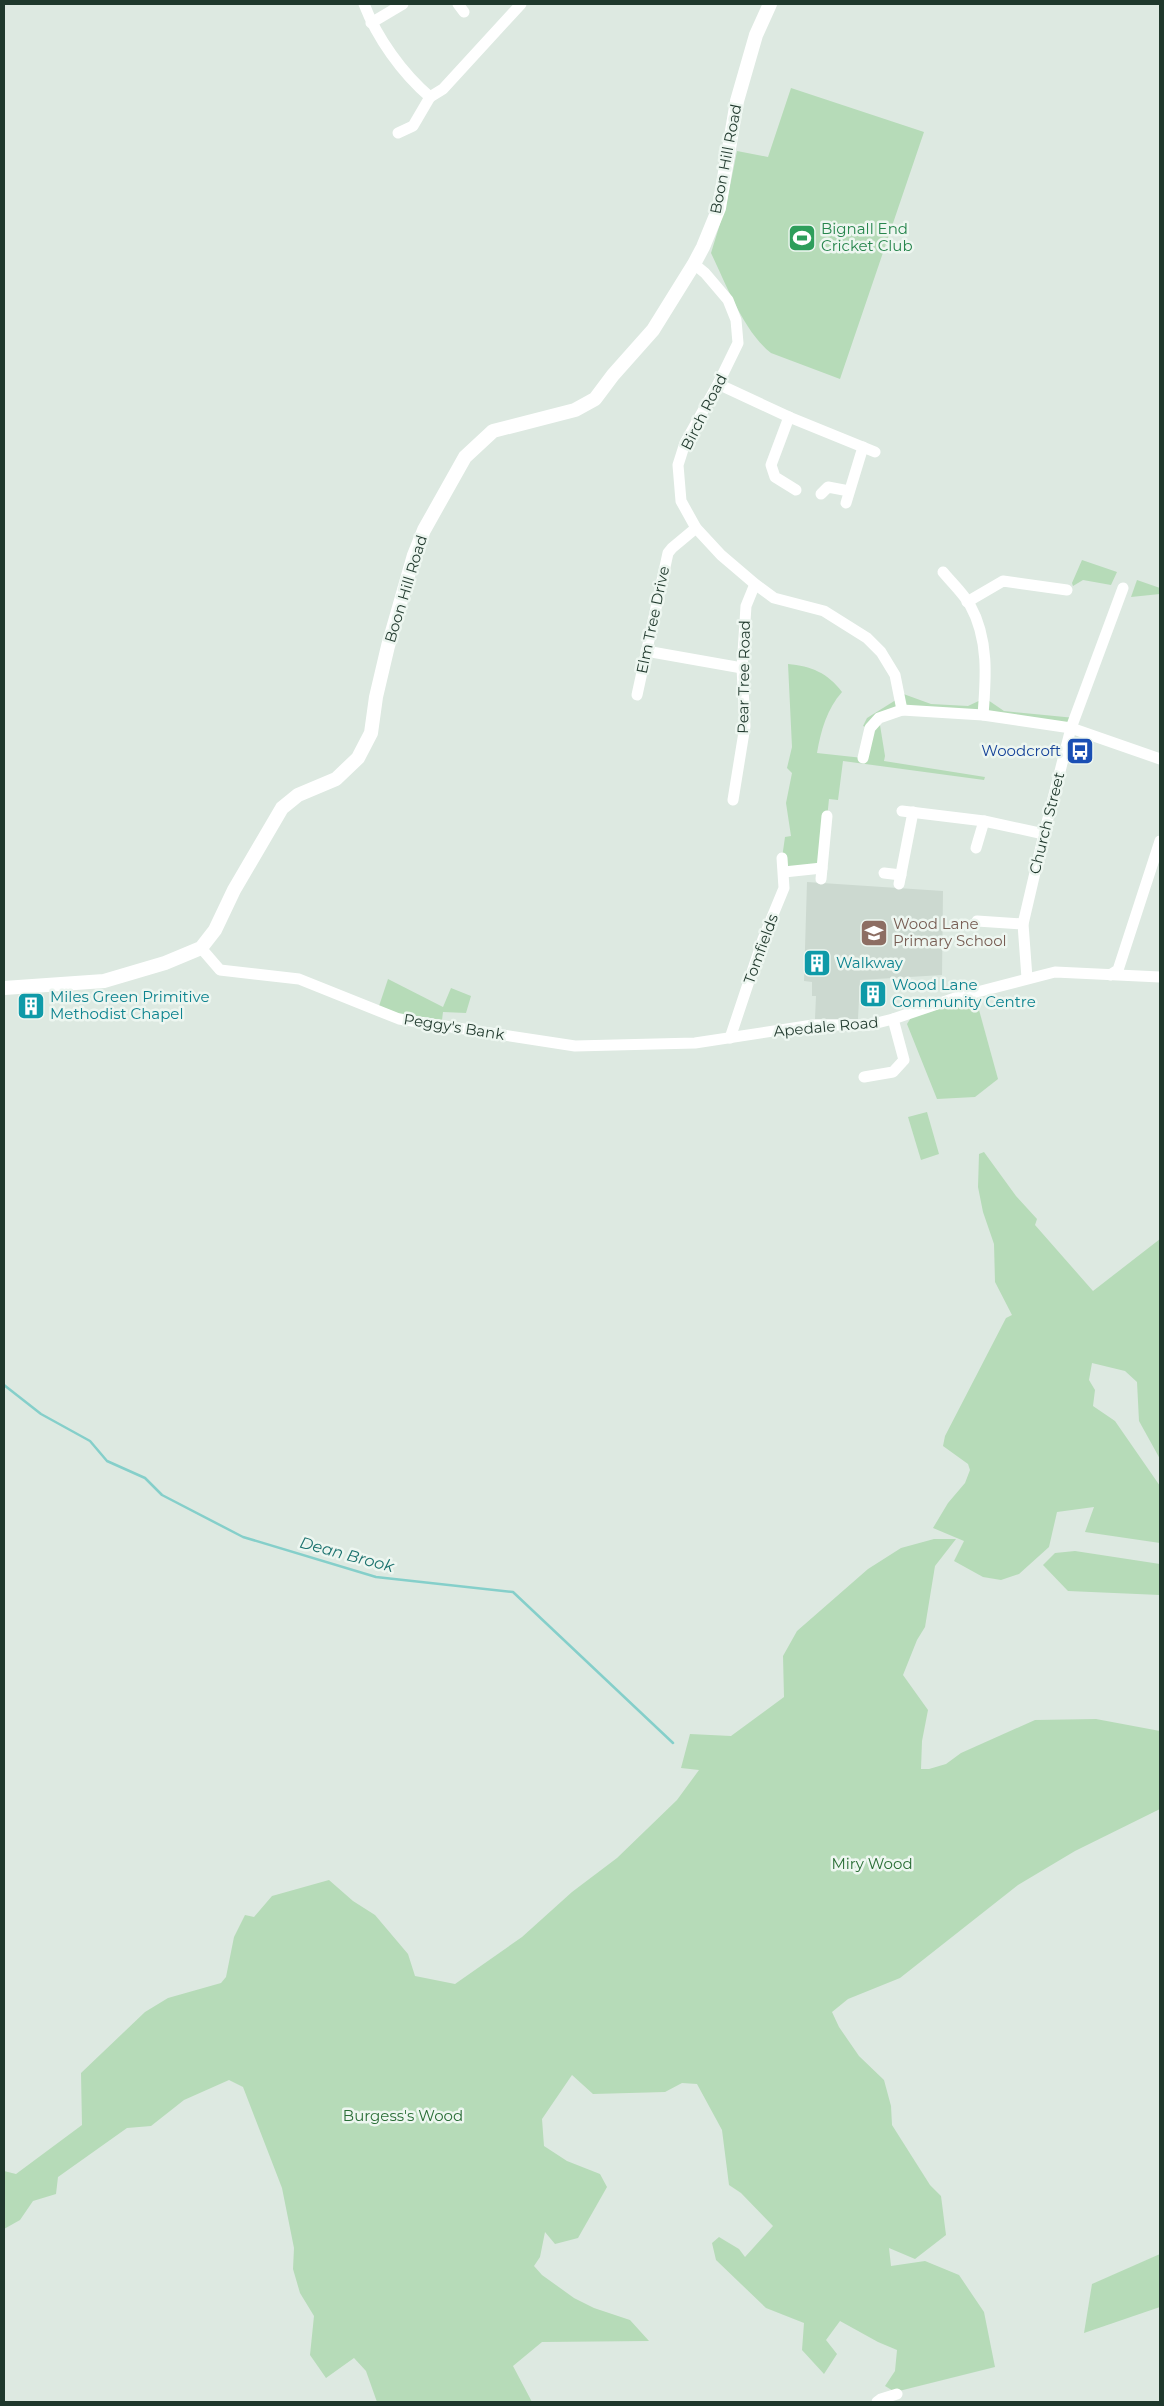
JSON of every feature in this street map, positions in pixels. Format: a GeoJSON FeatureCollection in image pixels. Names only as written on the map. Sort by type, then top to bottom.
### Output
{"type":"FeatureCollection","features":[{"type":"Feature","properties":{"kind":"street"},"geometry":{"type":"LineString","coordinates":[[364,4],[371,23],[412,81],[430,96]]}},
{"type":"Feature","properties":{"kind":"street"},"geometry":{"type":"LineString","coordinates":[[371,23],[403,4]]}},
{"type":"Feature","properties":{"kind":"street"},"geometry":{"type":"LineString","coordinates":[[398,133],[413,126],[430,96],[443,89],[521,4]]}},
{"type":"Feature","properties":{"kind":"street","name":"Boon Hill Road"},"geometry":{"type":"LineString","coordinates":[[201,948],[216,930],[234,890],[282,808],[298,795],[336,779],[358,758],[366,746],[371,733],[376,697],[388,646],[414,555],[424,530],[464,457],[493,432],[575,410],[595,399],[613,375],[653,330],[694,264],[703,247],[718,208],[737,101],[756,35],[770,4]]}},
{"type":"Feature","properties":{"kind":"street","name":"Birch Road"},"geometry":{"type":"LineString","coordinates":[[694,264],[705,273],[728,300],[736,320],[738,343],[718,384],[685,443],[678,466],[681,501],[696,528],[720,554],[774,598],[824,610],[867,638],[881,652],[894,674],[902,710]]}},
{"type":"Feature","properties":{"kind":"street"},"geometry":{"type":"LineString","coordinates":[[718,384],[789,417],[874,452]]}},
{"type":"Feature","properties":{"kind":"street"},"geometry":{"type":"LineString","coordinates":[[789,417],[771,464],[775,476],[793,491]]}},
{"type":"Feature","properties":{"kind":"street"},"geometry":{"type":"LineString","coordinates":[[846,503],[863,447]]}},
{"type":"Feature","properties":{"kind":"street"},"geometry":{"type":"LineString","coordinates":[[821,494],[828,487],[849,491]]}},
{"type":"Feature","properties":{"kind":"street","name":"Elm Tree Drive"},"geometry":{"type":"LineString","coordinates":[[637,695],[668,553],[696,528]]}},
{"type":"Feature","properties":{"kind":"street"},"geometry":{"type":"LineString","coordinates":[[944,580],[967,602],[983,639],[986,677],[983,715]]}},
{"type":"Feature","properties":{"kind":"street"},"geometry":{"type":"LineString","coordinates":[[967,602],[1004,581],[1067,590]]}},
{"type":"Feature","properties":{"kind":"street","name":"Pear Tree Road"},"geometry":{"type":"LineString","coordinates":[[734,800],[745,726],[742,668],[746,606],[755,584]]}},
{"type":"Feature","properties":{"kind":"street","name":"Church Street"},"geometry":{"type":"LineString","coordinates":[[1027,978],[1023,924],[1044,834],[1071,728],[1122,588]]}},
{"type":"Feature","properties":{"kind":"street"},"geometry":{"type":"LineString","coordinates":[[646,652],[742,668]]}},
{"type":"Feature","properties":{"kind":"street"},"geometry":{"type":"LineString","coordinates":[[864,758],[870,728],[879,718],[902,710],[983,715],[1071,728],[1160,759]]}},
{"type":"Feature","properties":{"kind":"street"},"geometry":{"type":"LineString","coordinates":[[884,873],[900,880],[908,812],[984,821],[1044,834]]}},
{"type":"Feature","properties":{"kind":"street"},"geometry":{"type":"LineString","coordinates":[[784,872],[821,873],[827,816]]}},
{"type":"Feature","properties":{"kind":"street"},"geometry":{"type":"LineString","coordinates":[[976,848],[984,821]]}},
{"type":"Feature","properties":{"kind":"street"},"geometry":{"type":"LineString","coordinates":[[1110,975],[1118,970],[1160,842]]}},
{"type":"Feature","properties":{"kind":"street","name":"Tomfields"},"geometry":{"type":"LineString","coordinates":[[730,1038],[763,939],[784,888],[782,858]]}},
{"type":"Feature","properties":{"kind":"street"},"geometry":{"type":"LineString","coordinates":[[977,921],[1023,924]]}},
{"type":"Feature","properties":{"kind":"street"},"geometry":{"type":"LineString","coordinates":[[4,988],[104,980],[165,963],[201,948]]}},
{"type":"Feature","properties":{"kind":"street","name":"Peggy's Bank"},"geometry":{"type":"LineString","coordinates":[[201,948],[220,970],[299,979],[399,1019],[576,1046],[695,1043]]}},
{"type":"Feature","properties":{"kind":"street","name":"Apedale Road"},"geometry":{"type":"LineString","coordinates":[[695,1043],[813,1025],[869,1025],[958,997],[1055,972],[1160,977]]}},
{"type":"Feature","properties":{"kind":"street"},"geometry":{"type":"LineString","coordinates":[[864,1077],[893,1072],[904,1060],[893,1019]]}},
{"type":"Feature","properties":{"kind":"street"},"geometry":{"type":"LineString","coordinates":[[877,2402],[881,2398],[897,2394]]}},
{"type":"Feature","properties":{"kind":"shaded area","name":"Wood Lane Primary School"},"geometry":{"type":"Polygon","coordinates":[[[807,882],[943,891],[942,975],[860,980],[858,1019],[815,1019],[816,996],[812,996],[812,982],[804,981],[807,882]]]}},
{"type":"Feature","properties":{"kind":"green space","name":"Bignall End Cricket Club"},"geometry":{"type":"Polygon","coordinates":[[[791,88],[924,132],[840,379],[771,353],[761,344],[736,307],[711,253],[727,201],[737,151],[768,157],[791,88]]]}},
{"type":"Feature","properties":{"kind":"green space"},"geometry":{"type":"Polygon","coordinates":[[[1082,560],[1117,572],[1111,585],[1083,580],[1073,586],[1072,583],[1082,560]]]}},
{"type":"Feature","properties":{"kind":"green space"},"geometry":{"type":"Polygon","coordinates":[[[1137,580],[1160,588],[1160,594],[1131,597],[1137,580]]]}},
{"type":"Feature","properties":{"kind":"green space"},"geometry":{"type":"Polygon","coordinates":[[[788,664],[812,669],[825,675],[842,692],[832,705],[825,720],[817,753],[863,758],[870,729],[863,726],[867,718],[899,698],[898,692],[931,704],[968,706],[985,698],[1004,711],[1075,718],[1071,728],[902,710],[879,719],[885,756],[884,761],[985,777],[984,780],[843,761],[838,800],[829,799],[822,868],[784,872],[782,858],[785,837],[791,836],[786,803],[792,773],[787,768],[792,747],[788,664]]]}},
{"type":"Feature","properties":{"kind":"green space"},"geometry":{"type":"Polygon","coordinates":[[[388,979],[443,1007],[451,988],[471,996],[466,1013],[443,1012],[442,1020],[397,1013],[379,1006],[388,979]]]}},
{"type":"Feature","properties":{"kind":"green space"},"geometry":{"type":"Polygon","coordinates":[[[976,999],[998,1079],[975,1097],[937,1099],[907,1024],[912,1016],[976,999]]]}},
{"type":"Feature","properties":{"kind":"green space"},"geometry":{"type":"Polygon","coordinates":[[[927,1112],[939,1154],[921,1160],[908,1117],[927,1112]]]}},
{"type":"Feature","properties":{"kind":"green space"},"geometry":{"type":"Polygon","coordinates":[[[984,1152],[1016,1196],[1037,1219],[1035,1225],[1093,1291],[1160,1239],[1160,1459],[1139,1421],[1137,1382],[1125,1371],[1092,1363],[1089,1380],[1095,1390],[1093,1406],[1115,1421],[1160,1486],[1160,1543],[1085,1532],[1094,1507],[1057,1512],[1049,1547],[1019,1574],[1001,1580],[983,1577],[954,1561],[964,1541],[933,1528],[948,1503],[965,1483],[970,1470],[968,1464],[943,1446],[945,1436],[1006,1318],[1012,1315],[995,1282],[994,1244],[983,1212],[978,1187],[979,1154],[984,1152]]]}},
{"type":"Feature","properties":{"kind":"green space","name":"Burgess's Wood"},"geometry":{"type":"Polygon","coordinates":[[[934,1539],[956,1539],[935,1566],[925,1627],[917,1640],[903,1675],[928,1710],[922,1741],[921,1769],[929,1769],[946,1764],[961,1753],[1035,1720],[1096,1719],[1160,1731],[1160,1809],[1075,1851],[1018,1885],[900,1978],[848,1999],[832,2012],[839,2027],[859,2056],[884,2080],[891,2106],[892,2125],[930,2185],[941,2196],[946,2235],[915,2259],[889,2248],[891,2266],[925,2261],[959,2275],[984,2312],[995,2367],[895,2392],[885,2386],[895,2371],[897,2350],[840,2321],[826,2340],[837,2354],[824,2374],[802,2350],[804,2323],[766,2308],[716,2260],[712,2243],[719,2237],[739,2249],[745,2257],[773,2226],[741,2193],[729,2185],[722,2130],[697,2084],[682,2083],[665,2092],[593,2094],[572,2075],[542,2119],[544,2146],[567,2161],[600,2174],[607,2187],[578,2238],[555,2244],[545,2232],[540,2257],[534,2266],[542,2275],[574,2298],[594,2308],[630,2320],[649,2341],[542,2342],[513,2366],[532,2402],[377,2402],[366,2371],[354,2358],[326,2378],[310,2355],[314,2316],[300,2293],[293,2269],[294,2248],[282,2188],[243,2087],[229,2080],[184,2100],[151,2126],[127,2128],[58,2177],[56,2194],[33,2201],[20,2220],[4,2229],[4,2171],[16,2174],[82,2125],[81,2073],[145,2012],[168,1998],[221,1983],[226,1977],[234,1937],[245,1915],[254,1917],[272,1896],[329,1880],[353,1901],[375,1915],[408,1954],[415,1976],[455,1984],[522,1937],[572,1892],[617,1858],[677,1800],[699,1770],[681,1768],[690,1734],[731,1736],[784,1697],[783,1656],[797,1631],[868,1569],[901,1548],[934,1539]]]}},
{"type":"Feature","properties":{"kind":"green space"},"geometry":{"type":"Polygon","coordinates":[[[1075,1551],[1160,1564],[1160,1595],[1068,1591],[1043,1565],[1055,1553],[1075,1551]]]}},
{"type":"Feature","properties":{"kind":"green space"},"geometry":{"type":"Polygon","coordinates":[[[1160,2254],[1160,2307],[1084,2333],[1092,2284],[1160,2254]]]}},
{"type":"Feature","properties":{"kind":"waterway","name":"Dean Brook"},"geometry":{"type":"LineString","coordinates":[[4,1385],[41,1414],[90,1441],[107,1461],[145,1478],[162,1495],[243,1537],[376,1577],[513,1592],[673,1743]]}},
{"type":"Feature","properties":{"kind":"place","name":"Bignall End Cricket Club"},"geometry":{"type":"Point","coordinates":[802,238]}},
{"type":"Feature","properties":{"kind":"place","name":"Woodcroft"},"geometry":{"type":"Point","coordinates":[1080,751]}},
{"type":"Feature","properties":{"kind":"place","name":"Wood Lane Primary School"},"geometry":{"type":"Point","coordinates":[874,933]}},
{"type":"Feature","properties":{"kind":"place","name":"Walkway"},"geometry":{"type":"Point","coordinates":[817,963]}},
{"type":"Feature","properties":{"kind":"place","name":"Wood Lane Community Centre"},"geometry":{"type":"Point","coordinates":[873,994]}},
{"type":"Feature","properties":{"kind":"place","name":"Miles Green Primitive Methodist Chapel"},"geometry":{"type":"Point","coordinates":[31,1006]}},
{"type":"Feature","properties":{"kind":"park label","name":"Miry Wood"},"geometry":{"type":"Point","coordinates":[872,1864]}}]}
